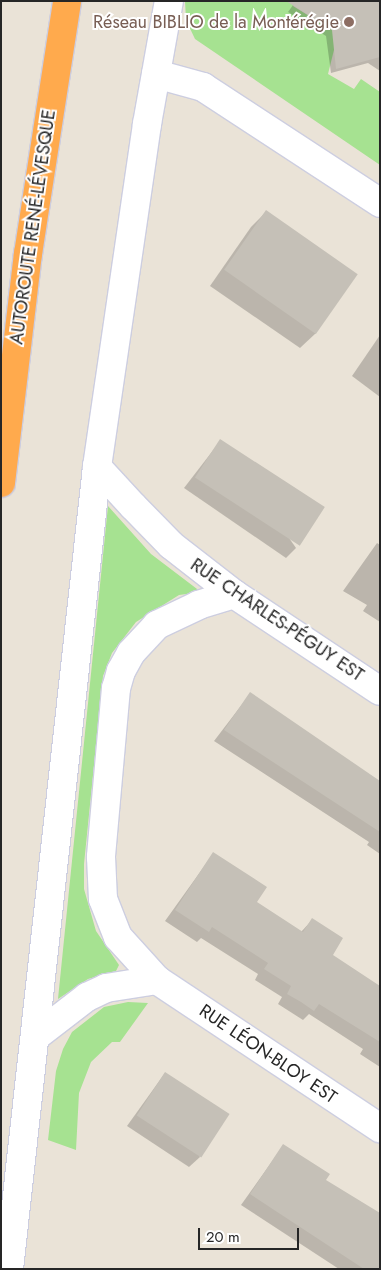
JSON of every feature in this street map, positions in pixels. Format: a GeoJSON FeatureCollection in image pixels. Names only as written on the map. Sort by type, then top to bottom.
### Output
{"type":"FeatureCollection","features":[{"type":"Feature","properties":{"kind":"highway","name":"AUTOROUTE RENÉ-LÉVESQUE"},"geometry":{"type":"LineString","coordinates":[[1,483],[28,254],[67,1]]}},
{"type":"Feature","properties":{"kind":"street"},"geometry":{"type":"LineString","coordinates":[[9,1269],[36,1037],[97,467],[156,74],[169,1]]}},
{"type":"Feature","properties":{"kind":"street"},"geometry":{"type":"LineString","coordinates":[[156,74],[203,87],[380,203]]}},
{"type":"Feature","properties":{"kind":"street","name":"RUE CHARLES-PÉGUY EST"},"geometry":{"type":"LineString","coordinates":[[97,467],[178,551],[234,594],[380,691]]}},
{"type":"Feature","properties":{"kind":"street","name":"RUE LÉON-BLOY EST"},"geometry":{"type":"LineString","coordinates":[[234,594],[199,605],[157,625],[131,653],[116,688],[100,880],[109,920],[118,937],[157,980],[380,1128]]}},
{"type":"Feature","properties":{"kind":"street"},"geometry":{"type":"LineString","coordinates":[[36,1037],[87,997],[106,988],[157,980]]}},
{"type":"Feature","properties":{"kind":"green space"},"geometry":{"type":"Polygon","coordinates":[[[185,1],[296,1],[293,6],[343,37],[334,50],[328,74],[354,89],[361,79],[380,92],[380,165],[195,39],[186,20],[185,1]]]}},
{"type":"Feature","properties":{"kind":"green space"},"geometry":{"type":"Polygon","coordinates":[[[108,506],[151,554],[201,592],[179,595],[136,622],[112,653],[103,676],[84,864],[84,889],[96,931],[119,965],[116,971],[88,979],[58,999],[108,506]]]}},
{"type":"Feature","properties":{"kind":"green space"},"geometry":{"type":"Polygon","coordinates":[[[128,1002],[148,1003],[120,1042],[112,1042],[91,1062],[79,1093],[76,1150],[48,1140],[56,1071],[63,1049],[72,1032],[104,1007],[128,1002]]]}},
{"type":"Feature","properties":{"kind":"building","name":"Réseau BIBLIO de la Montérégie"},"geometry":{"type":"Polygon","coordinates":[[[286,1],[380,1],[380,57],[336,69],[332,30],[286,1]]]}},
{"type":"Feature","properties":{"kind":"building"},"geometry":{"type":"Polygon","coordinates":[[[266,210],[358,274],[316,334],[224,270],[266,210]]]}},
{"type":"Feature","properties":{"kind":"building"},"geometry":{"type":"Polygon","coordinates":[[[220,439],[325,507],[300,546],[195,478],[220,439]]]}},
{"type":"Feature","properties":{"kind":"building"},"geometry":{"type":"Polygon","coordinates":[[[250,692],[380,781],[380,832],[224,730],[250,692]]]}},
{"type":"Feature","properties":{"kind":"building"},"geometry":{"type":"Polygon","coordinates":[[[213,852],[267,887],[257,902],[303,932],[312,918],[343,938],[333,955],[380,986],[380,1042],[319,1004],[314,1011],[287,994],[291,986],[264,969],[268,963],[212,927],[209,932],[175,910],[213,852]]]}},
{"type":"Feature","properties":{"kind":"building"},"geometry":{"type":"Polygon","coordinates":[[[165,1072],[230,1114],[201,1158],[137,1116],[165,1072]]]}},
{"type":"Feature","properties":{"kind":"building"},"geometry":{"type":"Polygon","coordinates":[[[283,1144],[330,1174],[326,1180],[380,1213],[380,1269],[364,1269],[250,1194],[283,1144]]]}},
{"type":"Feature","properties":{"kind":"place","name":"Réseau BIBLIO de la Montérégie"},"geometry":{"type":"Point","coordinates":[349,22]}}]}
